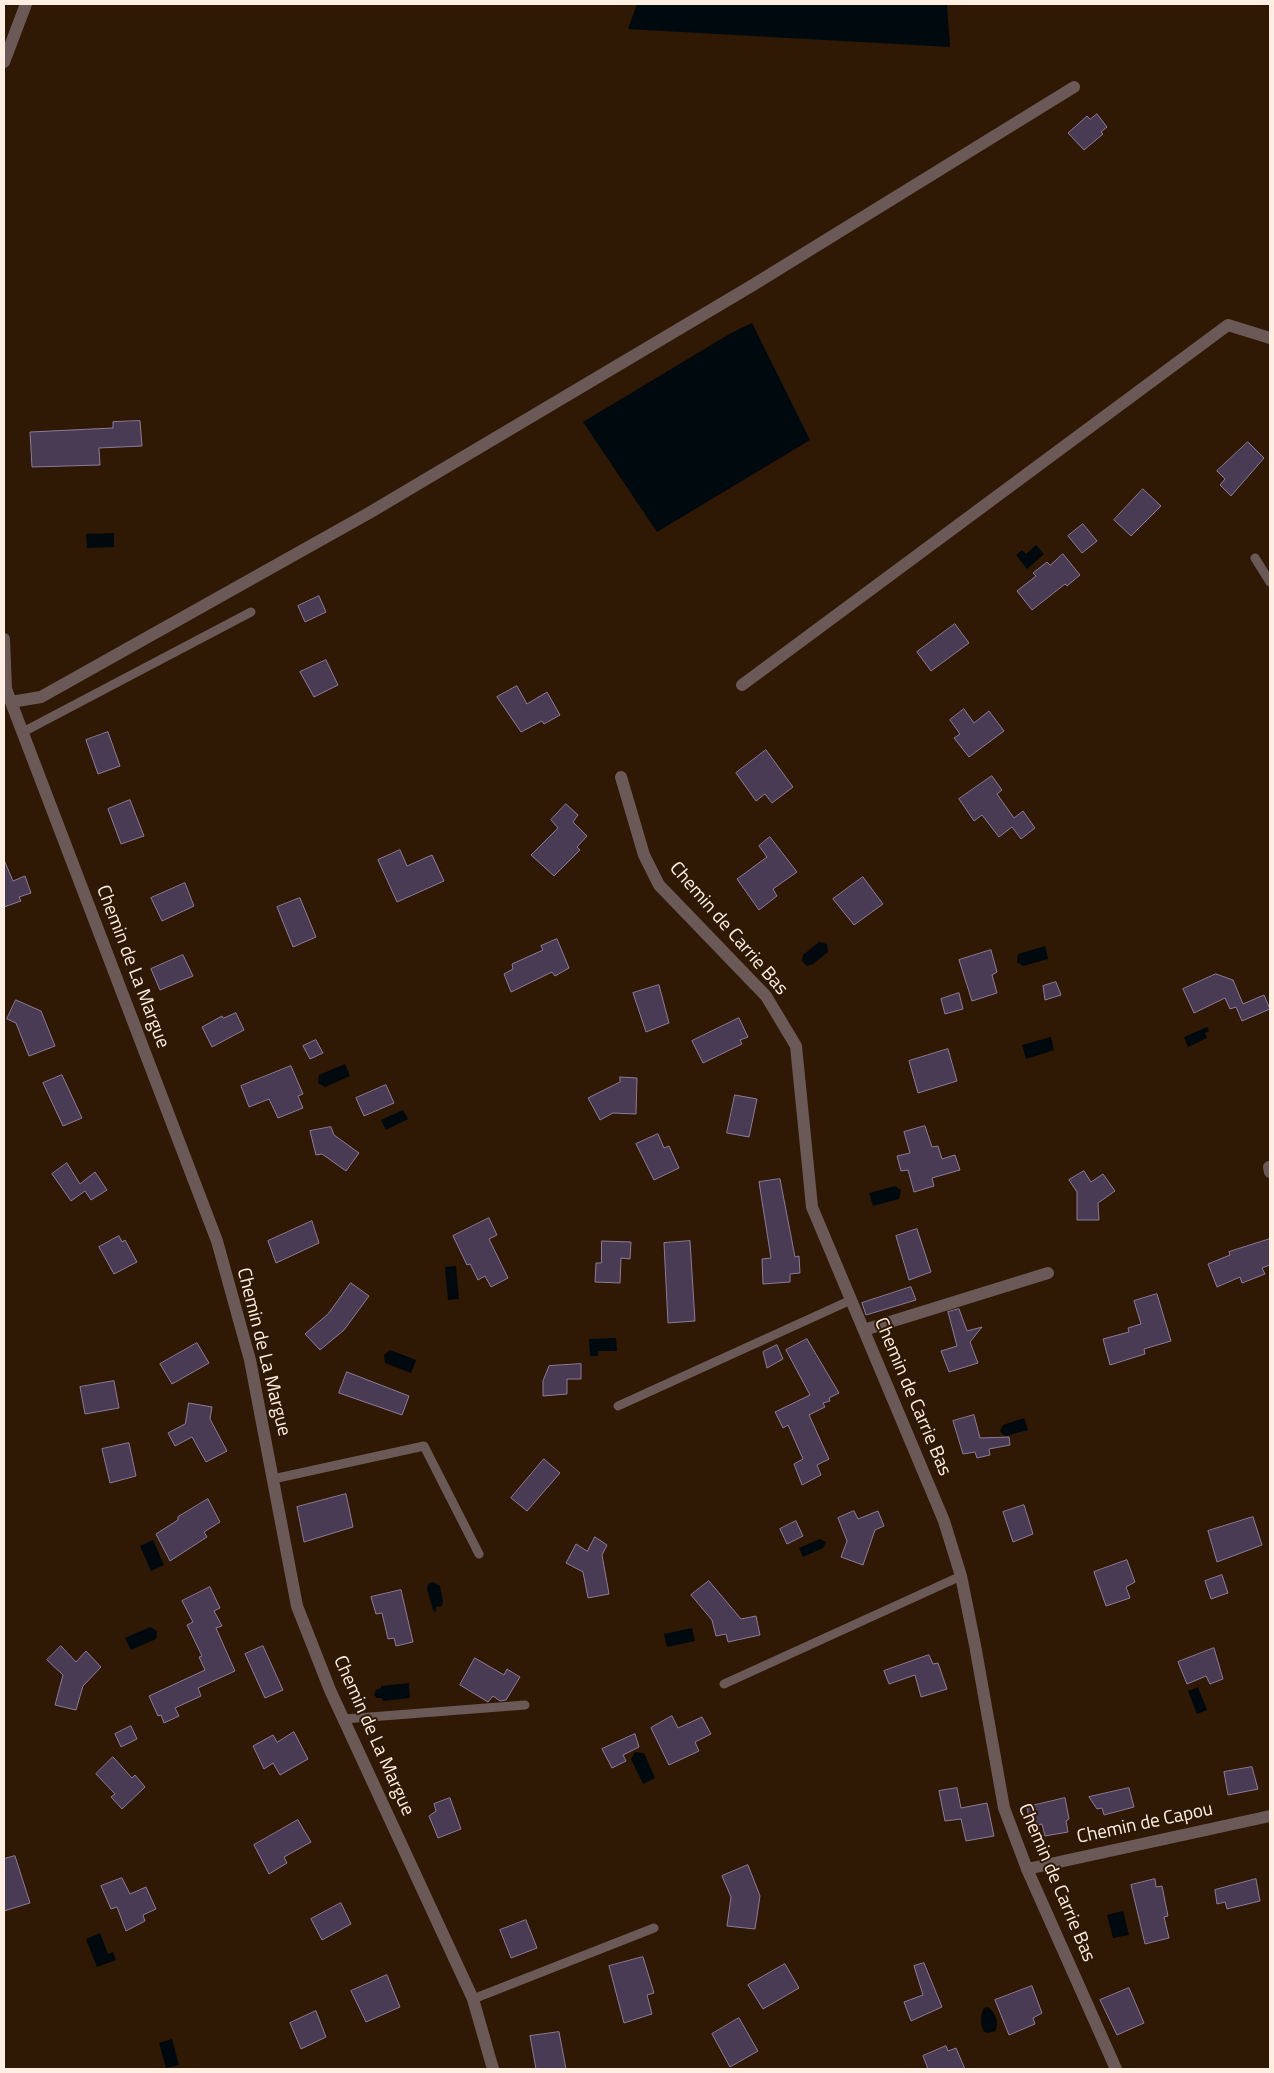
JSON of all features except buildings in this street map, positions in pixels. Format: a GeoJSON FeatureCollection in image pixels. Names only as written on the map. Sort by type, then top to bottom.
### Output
{"type":"FeatureCollection","features":[{"type":"Feature","properties":{"kind":"street"},"geometry":{"type":"LineString","coordinates":[[4,62],[26,4]]}},
{"type":"Feature","properties":{"kind":"street"},"geometry":{"type":"LineString","coordinates":[[11,702],[41,697],[369,513],[753,285],[1074,87]]}},
{"type":"Feature","properties":{"kind":"street"},"geometry":{"type":"LineString","coordinates":[[742,685],[1228,325],[1270,338]]}},
{"type":"Feature","properties":{"kind":"street","name":"Chemin de La Margue"},"geometry":{"type":"LineString","coordinates":[[4,639],[6,689],[216,1241],[250,1360],[296,1606],[344,1719],[473,1999],[493,2069]]}},
{"type":"Feature","properties":{"kind":"street","name":"Chemin de Carrie Bas"},"geometry":{"type":"LineString","coordinates":[[621,777],[644,855],[659,885],[766,996],[796,1046],[812,1207],[944,1521],[961,1576],[1004,1808],[1027,1868],[1114,2069]]}},
{"type":"Feature","properties":{"kind":"street"},"geometry":{"type":"LineString","coordinates":[[864,1330],[1048,1273]]}},
{"type":"Feature","properties":{"kind":"street","name":"Chemin de Capou"},"geometry":{"type":"LineString","coordinates":[[1027,1868],[1270,1816]]}},
{"type":"Feature","properties":{"kind":"lane"},"geometry":{"type":"LineString","coordinates":[[1255,558],[1270,582]]}},
{"type":"Feature","properties":{"kind":"lane"},"geometry":{"type":"LineString","coordinates":[[23,732],[251,612]]}},
{"type":"Feature","properties":{"kind":"lane"},"geometry":{"type":"LineString","coordinates":[[618,1406],[851,1300]]}},
{"type":"Feature","properties":{"kind":"lane"},"geometry":{"type":"LineString","coordinates":[[273,1479],[424,1446],[479,1554]]}},
{"type":"Feature","properties":{"kind":"lane"},"geometry":{"type":"LineString","coordinates":[[724,1684],[961,1576]]}},
{"type":"Feature","properties":{"kind":"lane"},"geometry":{"type":"LineString","coordinates":[[344,1719],[525,1705]]}},
{"type":"Feature","properties":{"kind":"lane"},"geometry":{"type":"LineString","coordinates":[[473,1999],[654,1928]]}},
{"type":"Feature","properties":{"kind":"shaded area"},"geometry":{"type":"Polygon","coordinates":[[[637,4],[947,4],[950,47],[628,29],[637,4]]]}},
{"type":"Feature","properties":{"kind":"shaded area"},"geometry":{"type":"Polygon","coordinates":[[[752,323],[810,440],[657,532],[583,422],[731,333],[752,323]]]}},
{"type":"Feature","properties":{"kind":"shaded area"},"geometry":{"type":"Polygon","coordinates":[[[114,533],[114,547],[87,548],[86,534],[114,533]]]}},
{"type":"Feature","properties":{"kind":"shaded area"},"geometry":{"type":"Polygon","coordinates":[[[1036,545],[1044,554],[1027,569],[1016,555],[1022,550],[1026,554],[1036,545]]]}},
{"type":"Feature","properties":{"kind":"shaded area"},"geometry":{"type":"Polygon","coordinates":[[[819,942],[827,944],[828,952],[813,964],[807,966],[802,961],[803,955],[819,942]]]}},
{"type":"Feature","properties":{"kind":"shaded area"},"geometry":{"type":"Polygon","coordinates":[[[1045,946],[1048,959],[1023,966],[1017,962],[1018,954],[1045,946]]]}},
{"type":"Feature","properties":{"kind":"shaded area"},"geometry":{"type":"Polygon","coordinates":[[[1207,1027],[1209,1031],[1205,1033],[1207,1038],[1188,1047],[1184,1037],[1207,1027]]]}},
{"type":"Feature","properties":{"kind":"shaded area"},"geometry":{"type":"Polygon","coordinates":[[[1051,1037],[1054,1050],[1026,1059],[1022,1045],[1051,1037]]]}},
{"type":"Feature","properties":{"kind":"shaded area"},"geometry":{"type":"Polygon","coordinates":[[[345,1064],[350,1076],[325,1087],[318,1083],[319,1075],[345,1064]]]}},
{"type":"Feature","properties":{"kind":"shaded area"},"geometry":{"type":"Polygon","coordinates":[[[403,1110],[408,1119],[386,1130],[381,1120],[403,1110]]]}},
{"type":"Feature","properties":{"kind":"shaded area"},"geometry":{"type":"Polygon","coordinates":[[[895,1186],[901,1190],[899,1199],[873,1206],[869,1193],[895,1186]]]}},
{"type":"Feature","properties":{"kind":"shaded area"},"geometry":{"type":"Polygon","coordinates":[[[456,1266],[459,1299],[448,1300],[445,1267],[456,1266]]]}},
{"type":"Feature","properties":{"kind":"shaded area"},"geometry":{"type":"Polygon","coordinates":[[[616,1338],[617,1351],[598,1351],[598,1356],[590,1356],[589,1339],[616,1338]]]}},
{"type":"Feature","properties":{"kind":"shaded area"},"geometry":{"type":"Polygon","coordinates":[[[390,1350],[416,1360],[411,1373],[385,1363],[384,1355],[390,1350]]]}},
{"type":"Feature","properties":{"kind":"shaded area"},"geometry":{"type":"Polygon","coordinates":[[[1024,1418],[1028,1430],[1006,1436],[1000,1431],[1003,1425],[1024,1418]]]}},
{"type":"Feature","properties":{"kind":"shaded area"},"geometry":{"type":"Polygon","coordinates":[[[820,1539],[826,1542],[823,1548],[803,1557],[799,1548],[820,1539]]]}},
{"type":"Feature","properties":{"kind":"shaded area"},"geometry":{"type":"Polygon","coordinates":[[[153,1540],[164,1565],[151,1571],[140,1546],[153,1540]]]}},
{"type":"Feature","properties":{"kind":"shaded area"},"geometry":{"type":"Polygon","coordinates":[[[433,1582],[440,1586],[443,1601],[442,1606],[436,1607],[436,1612],[433,1610],[427,1589],[428,1584],[433,1582]]]}},
{"type":"Feature","properties":{"kind":"shaded area"},"geometry":{"type":"Polygon","coordinates":[[[150,1627],[157,1631],[156,1639],[131,1650],[125,1638],[150,1627]]]}},
{"type":"Feature","properties":{"kind":"shaded area"},"geometry":{"type":"Polygon","coordinates":[[[692,1628],[695,1641],[667,1647],[664,1634],[692,1628]]]}},
{"type":"Feature","properties":{"kind":"shaded area"},"geometry":{"type":"Polygon","coordinates":[[[409,1683],[410,1698],[383,1701],[382,1698],[377,1698],[374,1695],[381,1686],[409,1683]]]}},
{"type":"Feature","properties":{"kind":"shaded area"},"geometry":{"type":"Polygon","coordinates":[[[1198,1687],[1207,1710],[1197,1714],[1188,1691],[1198,1687]]]}},
{"type":"Feature","properties":{"kind":"shaded area"},"geometry":{"type":"Polygon","coordinates":[[[635,1752],[644,1753],[655,1778],[643,1784],[631,1759],[635,1752]]]}},
{"type":"Feature","properties":{"kind":"shaded area"},"geometry":{"type":"Polygon","coordinates":[[[1123,1911],[1129,1935],[1113,1938],[1107,1915],[1123,1911]]]}},
{"type":"Feature","properties":{"kind":"shaded area"},"geometry":{"type":"Polygon","coordinates":[[[100,1933],[108,1954],[113,1952],[116,1960],[97,1967],[86,1939],[100,1933]]]}},
{"type":"Feature","properties":{"kind":"shaded area"},"geometry":{"type":"Polygon","coordinates":[[[988,2007],[995,2015],[997,2025],[995,2031],[988,2033],[984,2032],[981,2020],[984,2008],[988,2007]]]}},
{"type":"Feature","properties":{"kind":"shaded area"},"geometry":{"type":"Polygon","coordinates":[[[172,2039],[179,2065],[166,2068],[159,2043],[172,2039]]]}}]}
